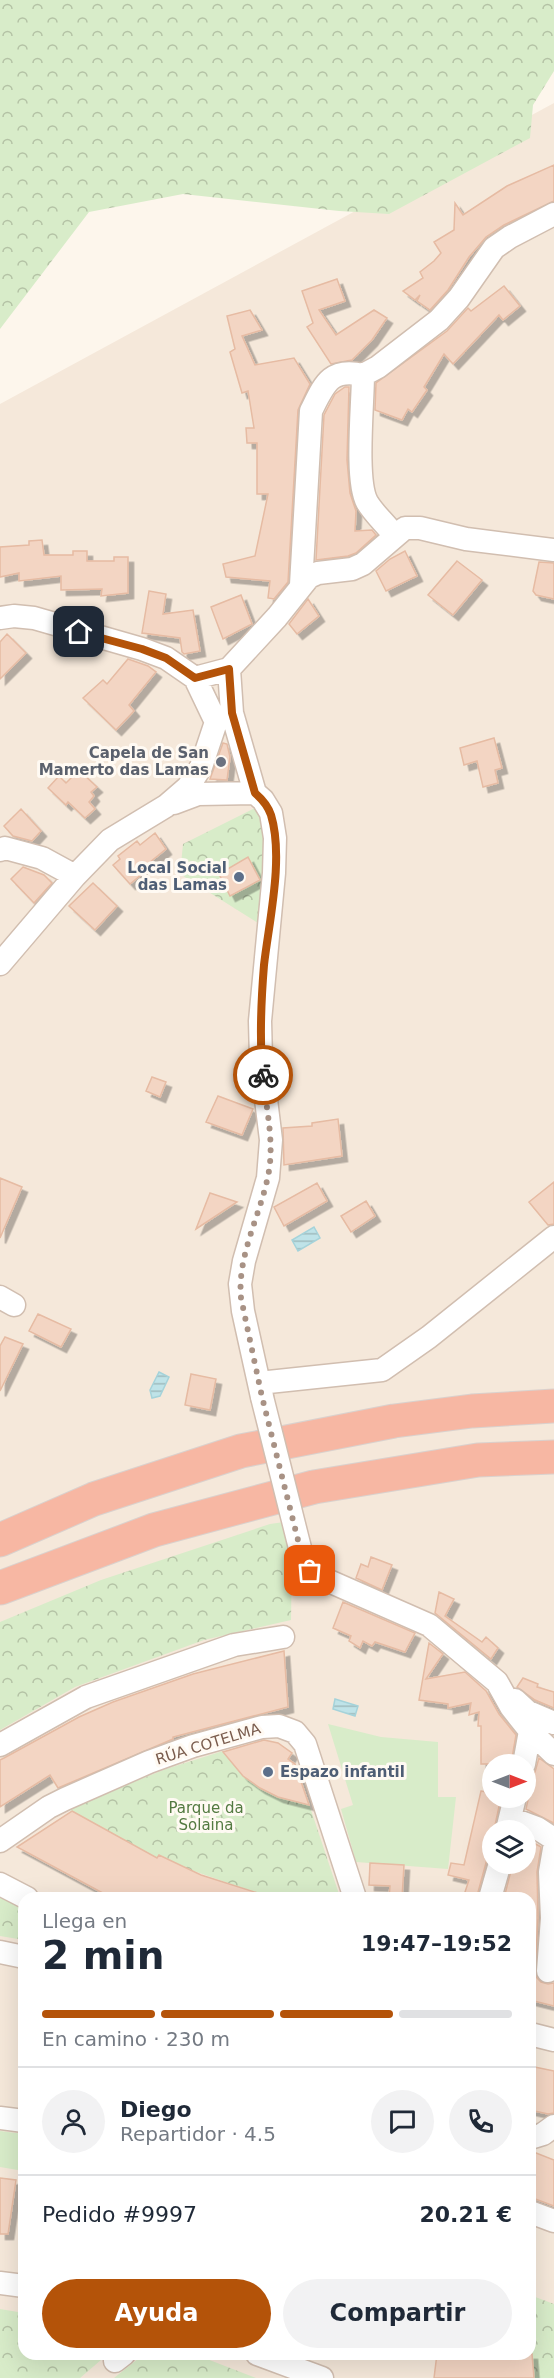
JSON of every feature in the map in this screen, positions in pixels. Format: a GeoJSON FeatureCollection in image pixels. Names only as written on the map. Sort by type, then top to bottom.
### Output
{"type":"FeatureCollection","features":[{"type":"Feature","properties":{"kind":"highway"},"geometry":{"type":"LineString","coordinates":[[0,1540],[94,1499],[241,1451],[394,1421],[472,1411],[554,1406]]}},
{"type":"Feature","properties":{"kind":"highway"},"geometry":{"type":"LineString","coordinates":[[0,1588],[154,1530],[314,1487],[478,1460],[554,1457]]}},
{"type":"Feature","properties":{"kind":"street"},"geometry":{"type":"LineString","coordinates":[[301,585],[311,411],[322,390],[334,375],[347,371],[363,375],[378,367],[439,320],[459,298],[494,248],[554,214]]}},
{"type":"Feature","properties":{"kind":"street"},"geometry":{"type":"LineString","coordinates":[[363,375],[363,424],[359,452],[362,482],[366,501],[394,535]]}},
{"type":"Feature","properties":{"kind":"street"},"geometry":{"type":"LineString","coordinates":[[195,678],[229,669],[277,617],[309,577],[318,573],[352,569],[363,564],[394,535],[405,528],[420,528],[466,539],[554,550]]}},
{"type":"Feature","properties":{"kind":"street"},"geometry":{"type":"LineString","coordinates":[[0,618],[14,616],[34,618],[166,658],[195,678],[224,717],[255,793],[263,800],[271,813],[275,838],[274,882],[260,1021],[261,1059],[271,1140],[270,1165],[240,1284],[243,1311],[260,1390],[303,1560],[310,1571],[322,1578],[429,1625],[497,1682],[528,1712],[554,1723]]}},
{"type":"Feature","properties":{"kind":"street"},"geometry":{"type":"LineString","coordinates":[[0,964],[75,876],[110,840],[166,806],[188,787],[201,767],[224,717],[229,669]]}},
{"type":"Feature","properties":{"kind":"street"},"geometry":{"type":"LineString","coordinates":[[166,806],[198,794],[255,793]]}},
{"type":"Feature","properties":{"kind":"street"},"geometry":{"type":"LineString","coordinates":[[0,850],[5,848],[42,858],[75,876]]}},
{"type":"Feature","properties":{"kind":"street"},"geometry":{"type":"LineString","coordinates":[[260,1390],[382,1371],[429,1338],[554,1237]]}},
{"type":"Feature","properties":{"kind":"street"},"geometry":{"type":"LineString","coordinates":[[0,1745],[86,1697],[234,1645],[283,1637]]}},
{"type":"Feature","properties":{"kind":"street"},"geometry":{"type":"LineString","coordinates":[[497,1682],[511,1707],[530,1731],[554,1754]]}},
{"type":"Feature","properties":{"kind":"street","name":"RÚA COTELMA"},"geometry":{"type":"LineString","coordinates":[[0,1840],[49,1807],[149,1762],[193,1746],[262,1726],[279,1726],[295,1732],[305,1744],[353,1892]]}},
{"type":"Feature","properties":{"kind":"street"},"geometry":{"type":"LineString","coordinates":[[526,1754],[530,1731]]}},
{"type":"Feature","properties":{"kind":"street"},"geometry":{"type":"LineString","coordinates":[[511,1815],[554,1839]]}},
{"type":"Feature","properties":{"kind":"street"},"geometry":{"type":"LineString","coordinates":[[544,1971],[552,1918],[550,1872],[554,1849]]}},
{"type":"Feature","properties":{"kind":"street"},"geometry":{"type":"LineString","coordinates":[[492,1892],[497,1874]]}},
{"type":"Feature","properties":{"kind":"street"},"geometry":{"type":"LineString","coordinates":[[0,1884],[18,1893]]}},
{"type":"Feature","properties":{"kind":"street"},"geometry":{"type":"LineString","coordinates":[[0,1952],[18,1956]]}},
{"type":"Feature","properties":{"kind":"street"},"geometry":{"type":"LineString","coordinates":[[536,2036],[554,2040]]}},
{"type":"Feature","properties":{"kind":"street"},"geometry":{"type":"LineString","coordinates":[[0,2118],[18,2120]]}},
{"type":"Feature","properties":{"kind":"street"},"geometry":{"type":"LineString","coordinates":[[536,2136],[554,2126]]}},
{"type":"Feature","properties":{"kind":"street"},"geometry":{"type":"LineString","coordinates":[[536,2214],[554,2221]]}},
{"type":"Feature","properties":{"kind":"street"},"geometry":{"type":"LineString","coordinates":[[0,2283],[18,2285]]}},
{"type":"Feature","properties":{"kind":"street"},"geometry":{"type":"LineString","coordinates":[[273,2360],[322,2378]]}},
{"type":"Feature","properties":{"kind":"shaded area"},"geometry":{"type":"Polygon","coordinates":[[[554,103],[554,2378],[0,2378],[0,404],[554,103]]]}},
{"type":"Feature","properties":{"kind":"green space"},"geometry":{"type":"Polygon","coordinates":[[[0,0],[554,0],[554,71],[533,105],[530,138],[389,214],[339,211],[183,194],[89,212],[0,329],[0,0]]]}},
{"type":"Feature","properties":{"kind":"green space"},"geometry":{"type":"Polygon","coordinates":[[[259,806],[265,819],[261,925],[180,874],[183,844],[259,806]]]}},
{"type":"Feature","properties":{"kind":"green space"},"geometry":{"type":"Polygon","coordinates":[[[284,1522],[292,1555],[291,1620],[204,1640],[75,1687],[0,1730],[0,1622],[101,1580],[270,1524],[284,1522]]]}},
{"type":"Feature","properties":{"kind":"green space"},"geometry":{"type":"Polygon","coordinates":[[[328,1724],[381,1737],[438,1742],[438,1797],[456,1797],[448,1869],[356,1862],[341,1809],[353,1805],[328,1724]]]}},
{"type":"Feature","properties":{"kind":"green space","name":"Parque da Solaina"},"geometry":{"type":"Polygon","coordinates":[[[223,1751],[240,1772],[260,1787],[283,1798],[309,1804],[338,1892],[245,1892],[245,1889],[157,1858],[70,1810],[80,1803],[166,1769],[223,1751]]]}},
{"type":"Feature","properties":{"kind":"green space"},"geometry":{"type":"Polygon","coordinates":[[[0,1894],[18,1903],[18,1939],[0,1936],[0,1894]]]}},
{"type":"Feature","properties":{"kind":"green space"},"geometry":{"type":"Polygon","coordinates":[[[0,2131],[18,2133],[18,2170],[0,2167],[0,2131]]]}},
{"type":"Feature","properties":{"kind":"green space"},"geometry":{"type":"Polygon","coordinates":[[[536,2297],[554,2304],[554,2378],[534,2378],[532,2360],[536,2360],[536,2297]]]}},
{"type":"Feature","properties":{"kind":"green space"},"geometry":{"type":"Polygon","coordinates":[[[0,2309],[18,2312],[18,2360],[101,2360],[80,2378],[0,2378],[0,2309]]]}},
{"type":"Feature","properties":{"kind":"green space"},"geometry":{"type":"Polygon","coordinates":[[[136,2360],[210,2360],[256,2378],[114,2378],[136,2360]]]}},
{"type":"Feature","properties":{"kind":"water"},"geometry":{"type":"Polygon","coordinates":[[[314,1227],[320,1238],[298,1251],[292,1240],[314,1227]]]}},
{"type":"Feature","properties":{"kind":"water"},"geometry":{"type":"Polygon","coordinates":[[[159,1372],[169,1377],[160,1396],[152,1398],[150,1390],[159,1372]]]}},
{"type":"Feature","properties":{"kind":"water"},"geometry":{"type":"Polygon","coordinates":[[[335,1699],[358,1706],[355,1716],[333,1709],[335,1699]]]}},
{"type":"Feature","properties":{"kind":"building"},"geometry":{"type":"Polygon","coordinates":[[[554,165],[554,201],[504,225],[486,237],[469,257],[448,290],[430,310],[417,301],[420,295],[415,300],[403,291],[423,278],[420,272],[441,253],[434,242],[454,230],[455,203],[463,215],[507,186],[554,165]]]}},
{"type":"Feature","properties":{"kind":"building"},"geometry":{"type":"Polygon","coordinates":[[[337,279],[345,301],[319,310],[336,335],[374,310],[387,318],[372,340],[352,360],[331,364],[307,327],[313,323],[302,291],[337,279]]]}},
{"type":"Feature","properties":{"kind":"building"},"geometry":{"type":"Polygon","coordinates":[[[504,286],[520,306],[503,320],[499,315],[453,364],[444,354],[424,387],[427,390],[412,412],[408,409],[402,420],[375,410],[376,383],[447,331],[468,308],[471,311],[504,286]]]}},
{"type":"Feature","properties":{"kind":"building"},"geometry":{"type":"Polygon","coordinates":[[[250,310],[262,330],[242,336],[255,365],[294,358],[310,384],[298,410],[288,582],[274,599],[268,598],[270,581],[226,577],[223,564],[255,556],[268,494],[257,494],[257,443],[247,443],[246,428],[254,428],[248,391],[242,393],[230,352],[235,349],[227,316],[250,310]]]}},
{"type":"Feature","properties":{"kind":"building"},"geometry":{"type":"Polygon","coordinates":[[[349,387],[347,460],[350,493],[356,511],[355,531],[372,530],[376,535],[356,553],[316,560],[324,415],[335,394],[349,387]]]}},
{"type":"Feature","properties":{"kind":"building"},"geometry":{"type":"Polygon","coordinates":[[[42,540],[44,555],[73,555],[73,551],[87,551],[87,561],[114,561],[114,557],[128,557],[128,593],[101,596],[102,589],[61,590],[61,576],[19,581],[19,573],[0,577],[0,547],[29,545],[29,541],[42,540]]]}},
{"type":"Feature","properties":{"kind":"building"},"geometry":{"type":"Polygon","coordinates":[[[405,551],[417,576],[386,591],[376,571],[390,559],[405,551]]]}},
{"type":"Feature","properties":{"kind":"building"},"geometry":{"type":"Polygon","coordinates":[[[457,561],[482,580],[453,615],[428,595],[457,561]]]}},
{"type":"Feature","properties":{"kind":"building"},"geometry":{"type":"Polygon","coordinates":[[[539,562],[554,563],[554,599],[536,595],[533,591],[539,562]]]}},
{"type":"Feature","properties":{"kind":"building"},"geometry":{"type":"Polygon","coordinates":[[[149,591],[166,594],[163,614],[193,610],[200,651],[184,654],[180,638],[142,633],[149,591]]]}},
{"type":"Feature","properties":{"kind":"building"},"geometry":{"type":"Polygon","coordinates":[[[241,595],[252,624],[223,639],[211,607],[241,595]]]}},
{"type":"Feature","properties":{"kind":"building"},"geometry":{"type":"Polygon","coordinates":[[[308,599],[319,616],[297,634],[289,624],[308,599]]]}},
{"type":"Feature","properties":{"kind":"building"},"geometry":{"type":"Polygon","coordinates":[[[7,634],[26,653],[0,679],[0,642],[7,634]]]}},
{"type":"Feature","properties":{"kind":"building"},"geometry":{"type":"Polygon","coordinates":[[[128,659],[148,666],[156,672],[129,705],[134,711],[116,730],[83,698],[103,680],[107,684],[128,659]]]}},
{"type":"Feature","properties":{"kind":"building"},"geometry":{"type":"Polygon","coordinates":[[[494,738],[502,768],[495,770],[498,783],[483,787],[477,761],[464,765],[460,748],[494,738]]]}},
{"type":"Feature","properties":{"kind":"building","name":"Capela de San Mamerto das Lamas"},"geometry":{"type":"Polygon","coordinates":[[[223,743],[227,744],[230,757],[227,780],[210,779],[223,743]]]}},
{"type":"Feature","properties":{"kind":"building"},"geometry":{"type":"Polygon","coordinates":[[[81,772],[97,787],[91,792],[94,796],[89,802],[95,809],[85,818],[68,802],[66,805],[48,788],[59,776],[66,783],[81,772]]]}},
{"type":"Feature","properties":{"kind":"building"},"geometry":{"type":"Polygon","coordinates":[[[21,809],[41,831],[32,841],[13,836],[4,826],[21,809]]]}},
{"type":"Feature","properties":{"kind":"building"},"geometry":{"type":"Polygon","coordinates":[[[155,833],[166,849],[139,871],[142,874],[130,884],[113,865],[120,859],[118,856],[137,841],[140,845],[155,833]]]}},
{"type":"Feature","properties":{"kind":"building","name":"Local Social das Lamas"},"geometry":{"type":"Polygon","coordinates":[[[248,857],[260,880],[230,896],[219,874],[248,857]]]}},
{"type":"Feature","properties":{"kind":"building"},"geometry":{"type":"Polygon","coordinates":[[[23,867],[44,875],[52,883],[34,903],[11,879],[23,867]]]}},
{"type":"Feature","properties":{"kind":"building"},"geometry":{"type":"Polygon","coordinates":[[[93,883],[117,906],[95,930],[69,906],[93,883]]]}},
{"type":"Feature","properties":{"kind":"building"},"geometry":{"type":"Polygon","coordinates":[[[152,1077],[166,1082],[160,1097],[146,1091],[152,1077]]]}},
{"type":"Feature","properties":{"kind":"building"},"geometry":{"type":"Polygon","coordinates":[[[218,1096],[253,1109],[242,1135],[206,1122],[218,1096]]]}},
{"type":"Feature","properties":{"kind":"building"},"geometry":{"type":"Polygon","coordinates":[[[338,1119],[342,1156],[284,1165],[283,1128],[312,1126],[312,1123],[338,1119]]]}},
{"type":"Feature","properties":{"kind":"building"},"geometry":{"type":"Polygon","coordinates":[[[0,1178],[22,1187],[0,1238],[0,1178]]]}},
{"type":"Feature","properties":{"kind":"building"},"geometry":{"type":"Polygon","coordinates":[[[554,1182],[554,1224],[548,1225],[529,1202],[554,1182]]]}},
{"type":"Feature","properties":{"kind":"building"},"geometry":{"type":"Polygon","coordinates":[[[317,1183],[327,1201],[284,1226],[274,1207],[317,1183]]]}},
{"type":"Feature","properties":{"kind":"building"},"geometry":{"type":"Polygon","coordinates":[[[210,1193],[237,1202],[196,1229],[210,1193]]]}},
{"type":"Feature","properties":{"kind":"building"},"geometry":{"type":"Polygon","coordinates":[[[366,1201],[375,1216],[351,1232],[341,1216],[366,1201]]]}},
{"type":"Feature","properties":{"kind":"building"},"geometry":{"type":"Polygon","coordinates":[[[38,1314],[71,1329],[61,1347],[29,1331],[38,1314]]]}},
{"type":"Feature","properties":{"kind":"building"},"geometry":{"type":"Polygon","coordinates":[[[5,1337],[23,1344],[0,1391],[0,1346],[5,1337]]]}},
{"type":"Feature","properties":{"kind":"building"},"geometry":{"type":"Polygon","coordinates":[[[191,1374],[216,1379],[210,1410],[185,1405],[191,1374]]]}},
{"type":"Feature","properties":{"kind":"building"},"geometry":{"type":"Polygon","coordinates":[[[371,1557],[392,1565],[382,1590],[356,1578],[361,1564],[368,1567],[371,1557]]]}},
{"type":"Feature","properties":{"kind":"building"},"geometry":{"type":"Polygon","coordinates":[[[439,1592],[454,1599],[445,1616],[482,1642],[486,1637],[498,1648],[491,1659],[435,1613],[439,1592]]]}},
{"type":"Feature","properties":{"kind":"building"},"geometry":{"type":"Polygon","coordinates":[[[343,1602],[415,1633],[405,1652],[375,1642],[372,1646],[363,1641],[360,1648],[349,1641],[351,1636],[333,1628],[343,1602]]]}},
{"type":"Feature","properties":{"kind":"building"},"geometry":{"type":"Polygon","coordinates":[[[429,1643],[443,1654],[426,1679],[465,1672],[486,1691],[499,1714],[516,1735],[513,1754],[482,1754],[481,1764],[479,1712],[469,1715],[471,1703],[448,1708],[448,1704],[419,1700],[429,1643]]]}},
{"type":"Feature","properties":{"kind":"building"},"geometry":{"type":"Polygon","coordinates":[[[284,1651],[288,1707],[173,1737],[173,1739],[58,1788],[50,1775],[0,1807],[0,1760],[79,1717],[113,1702],[193,1674],[284,1651]]]}},
{"type":"Feature","properties":{"kind":"building"},"geometry":{"type":"Polygon","coordinates":[[[523,1678],[538,1684],[537,1687],[554,1692],[554,1708],[535,1700],[517,1687],[523,1678]]]}},
{"type":"Feature","properties":{"kind":"building","name":"Espazo infantil"},"geometry":{"type":"Polygon","coordinates":[[[264,1740],[278,1743],[292,1753],[288,1759],[295,1764],[309,1805],[278,1797],[260,1788],[243,1776],[223,1752],[264,1740]]]}},
{"type":"Feature","properties":{"kind":"building"},"geometry":{"type":"Polygon","coordinates":[[[539,1758],[554,1769],[554,1823],[526,1809],[536,1808],[536,1768],[539,1758]]]}},
{"type":"Feature","properties":{"kind":"building"},"geometry":{"type":"Polygon","coordinates":[[[482,1791],[482,1808],[499,1808],[496,1820],[482,1820],[483,1874],[478,1892],[465,1892],[469,1880],[448,1875],[451,1863],[464,1865],[482,1791]]]}},
{"type":"Feature","properties":{"kind":"building"},"geometry":{"type":"Polygon","coordinates":[[[72,1811],[157,1858],[159,1855],[201,1875],[255,1892],[101,1892],[17,1847],[72,1811]]]}},
{"type":"Feature","properties":{"kind":"building"},"geometry":{"type":"Polygon","coordinates":[[[536,1844],[541,1847],[537,1872],[536,1953],[536,1892],[506,1892],[510,1874],[536,1874],[536,1844]]]}},
{"type":"Feature","properties":{"kind":"building"},"geometry":{"type":"Polygon","coordinates":[[[370,1863],[404,1865],[402,1892],[390,1892],[390,1886],[369,1885],[370,1863]]]}},
{"type":"Feature","properties":{"kind":"building"},"geometry":{"type":"Polygon","coordinates":[[[536,1977],[541,1982],[554,1983],[554,2006],[536,2002],[536,1977]]]}},
{"type":"Feature","properties":{"kind":"building"},"geometry":{"type":"Polygon","coordinates":[[[536,2067],[554,2071],[554,2113],[536,2111],[536,2067]]]}},
{"type":"Feature","properties":{"kind":"building"},"geometry":{"type":"Polygon","coordinates":[[[536,2153],[554,2160],[554,2206],[536,2199],[536,2153]]]}},
{"type":"Feature","properties":{"kind":"building"},"geometry":{"type":"Polygon","coordinates":[[[0,2178],[16,2180],[8,2234],[0,2234],[0,2178]]]}},
{"type":"Feature","properties":{"kind":"building"},"geometry":{"type":"Polygon","coordinates":[[[436,2360],[532,2360],[534,2378],[434,2378],[436,2360]]]}},
{"type":"Feature","properties":{"kind":"way so far"},"geometry":{"type":"LineString","coordinates":[[263,1075],[271,1140],[270,1165],[244,1261],[240,1284],[241,1298],[267,1417],[303,1560],[310,1571]]}},
{"type":"Feature","properties":{"kind":"place","name":"Capela de San Mamerto das Lamas"},"geometry":{"type":"Point","coordinates":[221,762]}},
{"type":"Feature","properties":{"kind":"place","name":"Local Social das Lamas"},"geometry":{"type":"Point","coordinates":[239,877]}},
{"type":"Feature","properties":{"kind":"place","name":"Espazo infantil"},"geometry":{"type":"Point","coordinates":[268,1772]}},
{"type":"Feature","properties":{"kind":"route"},"geometry":{"type":"LineString","coordinates":[[79,632],[166,658],[195,678],[229,669],[232,713],[255,793],[263,800],[271,813],[275,838],[271,910],[260,1021],[263,1075]]}}]}
